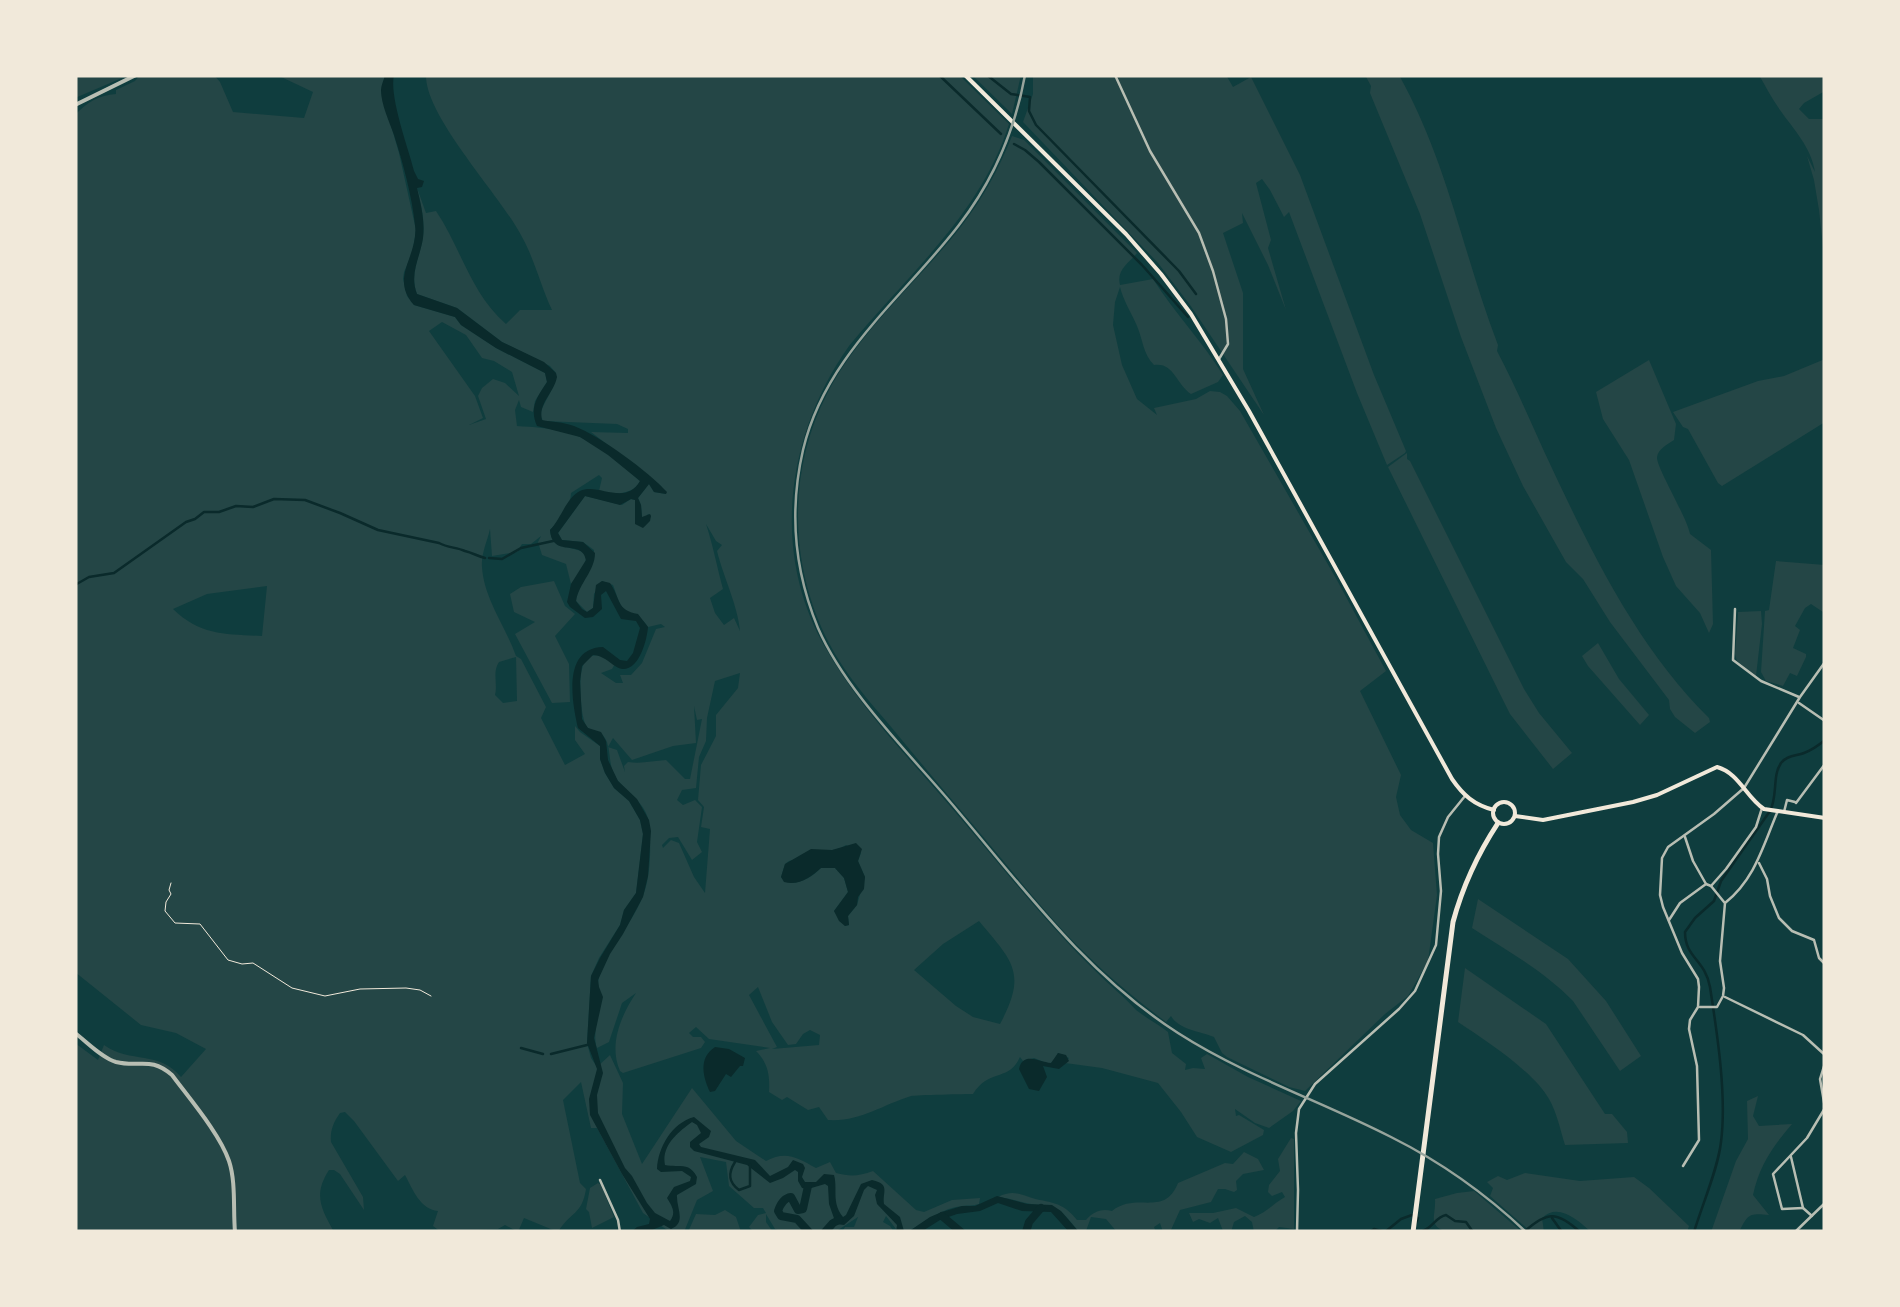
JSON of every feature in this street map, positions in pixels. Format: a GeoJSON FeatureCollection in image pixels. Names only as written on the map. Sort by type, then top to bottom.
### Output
{"type":"FeatureCollection","features":[{"type":"Feature","properties":{"kind":"main road"},"geometry":{"type":"LineString","coordinates":[[966,75],[1136,244],[1191,314],[1452,779],[1477,805],[1494,810]]}},
{"type":"Feature","properties":{"kind":"main road"},"geometry":{"type":"LineString","coordinates":[[1515,816],[1539,820],[1644,800],[1715,767],[1728,771],[1764,809],[1825,818]]}},
{"type":"Feature","properties":{"kind":"main road"},"geometry":{"type":"LineString","coordinates":[[1498,823],[1494,810],[1498,804],[1506,802],[1513,806],[1515,816]]}},
{"type":"Feature","properties":{"kind":"main road"},"geometry":{"type":"LineString","coordinates":[[1498,823],[1508,824],[1515,816]]}},
{"type":"Feature","properties":{"kind":"main road"},"geometry":{"type":"LineString","coordinates":[[1413,1232],[1453,922],[1476,856],[1498,823]]}},
{"type":"Feature","properties":{"kind":"street"},"geometry":{"type":"LineString","coordinates":[[75,105],[136,75]]}},
{"type":"Feature","properties":{"kind":"street"},"geometry":{"type":"LineString","coordinates":[[1115,75],[1150,151],[1199,233],[1213,270],[1226,319],[1228,344],[1219,359]]}},
{"type":"Feature","properties":{"kind":"street"},"geometry":{"type":"LineString","coordinates":[[1735,609],[1733,660],[1761,681],[1799,700],[1825,721]]}},
{"type":"Feature","properties":{"kind":"street"},"geometry":{"type":"LineString","coordinates":[[1683,1166],[1699,1140],[1690,1020],[1698,1007],[1699,982],[1682,953],[1660,895],[1662,858],[1668,848],[1744,788],[1825,662]]}},
{"type":"Feature","properties":{"kind":"street"},"geometry":{"type":"LineString","coordinates":[[1796,814],[1796,803],[1825,764]]}},
{"type":"Feature","properties":{"kind":"street"},"geometry":{"type":"LineString","coordinates":[[1297,1232],[1298,1109],[1315,1084],[1415,992],[1436,945],[1441,891],[1439,838],[1448,817],[1465,796]]}},
{"type":"Feature","properties":{"kind":"street"},"geometry":{"type":"LineString","coordinates":[[1725,903],[1759,862],[1778,812],[1788,800],[1796,803]]}},
{"type":"Feature","properties":{"kind":"street"},"geometry":{"type":"LineString","coordinates":[[1668,921],[1680,903],[1726,870],[1764,809]]}},
{"type":"Feature","properties":{"kind":"street"},"geometry":{"type":"LineString","coordinates":[[1684,836],[1693,861],[1725,903],[1720,961],[1723,996],[1714,1007],[1698,1007]]}},
{"type":"Feature","properties":{"kind":"street"},"geometry":{"type":"LineString","coordinates":[[1759,862],[1779,918],[1792,931],[1814,940],[1825,964]]}},
{"type":"Feature","properties":{"kind":"street"},"geometry":{"type":"LineString","coordinates":[[1723,996],[1803,1035],[1825,1055]]}},
{"type":"Feature","properties":{"kind":"street"},"geometry":{"type":"LineString","coordinates":[[75,1033],[110,1060],[148,1062],[172,1075],[228,1158],[235,1232]]}},
{"type":"Feature","properties":{"kind":"street"},"geometry":{"type":"LineString","coordinates":[[1803,1208],[1782,1210],[1774,1179],[1777,1168],[1807,1138],[1825,1108],[1820,1079],[1825,1063]]}},
{"type":"Feature","properties":{"kind":"street"},"geometry":{"type":"LineString","coordinates":[[1791,1154],[1803,1208],[1812,1216]]}},
{"type":"Feature","properties":{"kind":"street"},"geometry":{"type":"LineString","coordinates":[[600,1180],[620,1232]]}},
{"type":"Feature","properties":{"kind":"street"},"geometry":{"type":"LineString","coordinates":[[1794,1232],[1825,1203]]}},
{"type":"Feature","properties":{"kind":"path"},"geometry":{"type":"LineString","coordinates":[[171,883],[166,911],[175,923],[200,924],[228,960],[253,963],[292,988],[325,996],[406,988],[431,996]]}},
{"type":"Feature","properties":{"kind":"shaded area"},"geometry":{"type":"Polygon","coordinates":[[[75,75],[129,75],[75,98],[75,75]]]}},
{"type":"Feature","properties":{"kind":"shaded area"},"geometry":{"type":"Polygon","coordinates":[[[140,75],[214,75],[233,112],[304,118],[313,92],[277,75],[385,75],[381,91],[416,230],[403,279],[407,296],[414,305],[455,317],[496,348],[545,373],[547,382],[533,412],[521,407],[519,400],[515,410],[517,426],[576,435],[605,452],[640,481],[628,491],[605,492],[599,491],[599,475],[571,493],[567,508],[550,530],[557,543],[586,556],[571,584],[566,564],[542,555],[538,542],[541,536],[531,544],[522,544],[517,552],[492,556],[490,529],[482,562],[491,602],[546,707],[541,718],[565,765],[585,754],[575,740],[575,726],[600,746],[605,773],[640,820],[643,834],[636,893],[591,976],[587,1043],[597,1067],[610,1055],[623,1083],[622,1114],[642,1164],[692,1088],[736,1141],[766,1161],[786,1156],[816,1168],[830,1162],[836,1173],[841,1174],[873,1171],[916,1210],[924,1212],[952,1200],[980,1198],[979,1204],[948,1209],[909,1231],[896,1229],[886,1216],[883,1222],[894,1232],[842,1232],[845,1227],[854,1227],[858,1217],[835,1232],[783,1232],[775,1229],[766,1214],[773,1232],[754,1232],[749,1227],[758,1215],[766,1213],[763,1208],[754,1208],[729,1186],[726,1162],[700,1157],[713,1191],[697,1200],[684,1232],[670,1232],[643,1213],[597,1128],[591,1128],[581,1082],[563,1100],[580,1183],[586,1189],[579,1208],[558,1232],[524,1218],[518,1232],[505,1225],[498,1229],[441,1232],[433,1226],[438,1211],[422,1203],[405,1175],[398,1181],[345,1112],[340,1113],[334,1124],[331,1142],[363,1197],[364,1210],[340,1174],[329,1170],[320,1194],[334,1232],[75,1232],[75,1043],[98,1060],[104,1045],[163,1063],[181,1077],[206,1049],[176,1033],[141,1025],[75,972],[75,115],[94,100],[116,94],[116,90],[140,75]],[[442,322],[429,331],[475,396],[483,418],[469,425],[486,419],[478,396],[493,379],[505,383],[519,396],[512,372],[482,358],[466,335],[442,322]],[[267,586],[207,594],[173,609],[204,629],[262,636],[267,586]],[[516,657],[499,662],[495,695],[503,703],[517,701],[516,657]]]}},
{"type":"Feature","properties":{"kind":"shaded area"},"geometry":{"type":"Polygon","coordinates":[[[385,75],[394,75],[394,96],[404,136],[414,171],[424,181],[417,188],[423,232],[415,273],[417,294],[457,308],[502,342],[544,362],[557,377],[542,408],[542,420],[585,431],[636,465],[667,492],[654,492],[649,484],[638,498],[642,517],[651,516],[643,528],[635,524],[635,500],[620,505],[585,496],[558,533],[562,540],[583,542],[595,553],[576,601],[582,609],[587,612],[593,608],[596,585],[602,581],[610,583],[622,607],[638,614],[648,627],[638,659],[629,668],[616,667],[593,655],[582,666],[580,681],[582,719],[588,728],[601,732],[618,781],[637,799],[651,831],[643,897],[598,980],[603,997],[594,1038],[603,1073],[597,1095],[598,1113],[625,1168],[655,1213],[670,1221],[673,1212],[667,1198],[674,1187],[691,1177],[682,1171],[661,1172],[657,1169],[658,1161],[673,1130],[694,1117],[711,1131],[699,1144],[701,1147],[755,1160],[770,1176],[793,1160],[803,1164],[805,1182],[816,1182],[824,1174],[834,1175],[836,1201],[843,1217],[861,1184],[872,1180],[884,1186],[884,1204],[900,1217],[904,1231],[942,1212],[975,1206],[997,1196],[1027,1204],[1052,1205],[1079,1232],[1069,1232],[1051,1212],[1022,1211],[998,1203],[940,1220],[921,1232],[896,1232],[897,1225],[877,1204],[877,1190],[868,1186],[854,1216],[844,1225],[836,1224],[828,1186],[802,1188],[795,1170],[770,1183],[747,1165],[694,1151],[690,1142],[701,1133],[692,1122],[672,1140],[664,1158],[665,1165],[687,1167],[697,1177],[696,1184],[677,1195],[679,1223],[671,1229],[664,1225],[631,1232],[649,1224],[650,1219],[590,1115],[589,1099],[597,1069],[587,1043],[591,976],[636,893],[643,834],[629,801],[605,773],[600,746],[578,728],[572,691],[575,666],[581,656],[603,647],[627,661],[640,628],[636,621],[621,619],[606,591],[601,595],[602,609],[593,617],[585,618],[570,607],[567,602],[571,584],[586,560],[579,550],[556,544],[550,530],[580,491],[627,492],[640,481],[580,437],[537,426],[534,408],[547,382],[545,373],[496,348],[455,317],[414,305],[407,295],[404,276],[415,225],[404,168],[382,101],[385,75]]]}},
{"type":"Feature","properties":{"kind":"shaded area"},"geometry":{"type":"Polygon","coordinates":[[[426,75],[959,75],[1009,124],[980,187],[961,215],[849,346],[828,380],[811,416],[793,493],[792,533],[797,572],[808,610],[839,671],[872,715],[1058,932],[1136,1010],[1168,1032],[1172,1053],[1186,1064],[1185,1070],[1205,1069],[1201,1058],[1207,1054],[1301,1101],[1293,1111],[1269,1128],[1235,1109],[1236,1116],[1264,1130],[1263,1135],[1231,1152],[1197,1137],[1158,1083],[1065,1063],[1069,1058],[1058,1053],[1049,1064],[1034,1058],[1023,1061],[1020,1057],[1010,1070],[986,1081],[973,1094],[911,1096],[861,1116],[828,1120],[819,1107],[808,1110],[787,1097],[782,1100],[769,1092],[767,1070],[756,1051],[770,1048],[709,1039],[696,1027],[689,1033],[705,1042],[701,1048],[623,1073],[617,1061],[616,1040],[636,993],[622,1003],[609,1042],[597,1048],[600,973],[640,904],[650,859],[650,833],[646,812],[616,778],[606,740],[585,724],[581,674],[590,656],[599,655],[615,664],[601,673],[623,683],[620,675],[631,675],[642,663],[656,629],[665,627],[648,627],[628,613],[613,585],[602,581],[594,594],[593,608],[587,612],[576,601],[592,565],[594,550],[583,542],[562,540],[558,533],[585,496],[622,505],[635,500],[635,512],[645,526],[651,516],[642,517],[638,498],[649,484],[654,492],[666,494],[591,432],[628,433],[628,429],[617,424],[543,421],[540,414],[556,373],[550,366],[502,342],[457,308],[417,294],[415,272],[423,231],[417,188],[426,213],[436,211],[475,285],[506,324],[520,310],[552,310],[522,237],[438,112],[426,75]],[[706,524],[723,589],[710,598],[724,625],[734,618],[740,631],[717,551],[722,545],[706,524]],[[740,673],[715,681],[696,788],[682,790],[677,800],[683,805],[695,800],[702,807],[697,842],[702,852],[692,860],[678,837],[669,838],[662,845],[663,848],[671,840],[679,843],[705,893],[710,829],[701,827],[704,807],[698,800],[701,765],[716,736],[716,715],[738,688],[740,673]],[[694,706],[696,743],[673,746],[632,760],[613,738],[608,747],[617,750],[625,772],[628,762],[666,760],[685,779],[690,779],[702,719],[697,720],[694,706]],[[846,845],[789,861],[781,877],[796,883],[821,868],[835,868],[844,878],[848,892],[834,911],[845,926],[849,925],[848,916],[857,905],[865,877],[858,861],[861,853],[846,845]],[[979,921],[943,944],[914,970],[973,1017],[1000,1024],[1013,992],[1008,957],[979,921]],[[758,987],[749,995],[777,1047],[772,1049],[819,1045],[820,1035],[810,1030],[796,1044],[788,1045],[772,1022],[758,987]]]}},
{"type":"Feature","properties":{"kind":"shaded area"},"geometry":{"type":"Polygon","coordinates":[[[972,75],[1021,75],[1012,114],[972,75]]]}},
{"type":"Feature","properties":{"kind":"shaded area"},"geometry":{"type":"Polygon","coordinates":[[[1033,75],[1226,75],[1233,87],[1251,77],[1300,175],[1405,453],[1387,465],[1289,212],[1284,217],[1262,179],[1256,183],[1271,240],[1268,248],[1286,310],[1242,213],[1243,223],[1223,233],[1243,293],[1243,369],[1264,415],[1158,263],[1023,122],[1033,94],[1033,75]]]}},
{"type":"Feature","properties":{"kind":"shaded area"},"geometry":{"type":"Polygon","coordinates":[[[1365,75],[1399,75],[1416,108],[1443,175],[1497,351],[1614,591],[1658,658],[1709,718],[1710,722],[1695,733],[1675,717],[1669,700],[1583,579],[1566,562],[1523,486],[1461,337],[1420,214],[1365,75]]]}},
{"type":"Feature","properties":{"kind":"shaded area"},"geometry":{"type":"Polygon","coordinates":[[[1759,75],[1825,75],[1825,91],[1799,109],[1809,119],[1825,119],[1825,266],[1819,210],[1807,156],[1815,172],[1813,163],[1759,75]]]}},
{"type":"Feature","properties":{"kind":"shaded area"},"geometry":{"type":"Polygon","coordinates":[[[1012,136],[1024,140],[1137,253],[1122,271],[1120,285],[1153,279],[1223,375],[1218,382],[1191,394],[1171,370],[1154,365],[1145,352],[1120,287],[1113,325],[1122,365],[1137,399],[1157,415],[1154,408],[1196,399],[1210,391],[1227,396],[1240,411],[1386,671],[1360,691],[1401,775],[1396,797],[1400,815],[1411,830],[1433,843],[1437,895],[1428,961],[1408,996],[1305,1091],[1227,1057],[1214,1037],[1184,1027],[1171,1016],[1166,1022],[1070,938],[850,676],[829,643],[806,582],[800,551],[800,486],[814,424],[827,394],[872,328],[968,217],[1012,136]]]}},
{"type":"Feature","properties":{"kind":"shaded area"},"geometry":{"type":"Polygon","coordinates":[[[1825,359],[1825,422],[1722,486],[1718,483],[1688,429],[1673,412],[1825,359]]]}},
{"type":"Feature","properties":{"kind":"shaded area"},"geometry":{"type":"Polygon","coordinates":[[[1649,360],[1676,424],[1674,440],[1659,452],[1658,462],[1690,534],[1711,550],[1713,624],[1709,633],[1700,613],[1676,586],[1629,460],[1603,419],[1596,392],[1649,360]]]}},
{"type":"Feature","properties":{"kind":"shaded area"},"geometry":{"type":"Polygon","coordinates":[[[1407,453],[1524,689],[1572,753],[1553,769],[1510,714],[1388,467],[1407,453]]]}},
{"type":"Feature","properties":{"kind":"shaded area"},"geometry":{"type":"Polygon","coordinates":[[[1776,561],[1825,565],[1825,610],[1811,604],[1795,626],[1800,630],[1793,648],[1806,657],[1797,676],[1790,673],[1783,686],[1766,681],[1761,672],[1765,611],[1769,610],[1776,561]]]}},
{"type":"Feature","properties":{"kind":"shaded area"},"geometry":{"type":"Polygon","coordinates":[[[554,581],[565,606],[575,614],[555,636],[569,664],[570,702],[552,703],[515,634],[535,622],[514,612],[510,594],[521,587],[554,581]]]}},
{"type":"Feature","properties":{"kind":"shaded area"},"geometry":{"type":"Polygon","coordinates":[[[1761,611],[1756,676],[1737,661],[1735,654],[1738,612],[1761,611]]]}},
{"type":"Feature","properties":{"kind":"shaded area"},"geometry":{"type":"Polygon","coordinates":[[[1598,643],[1619,679],[1649,715],[1640,725],[1582,656],[1598,643]]]}},
{"type":"Feature","properties":{"kind":"shaded area"},"geometry":{"type":"Polygon","coordinates":[[[856,843],[862,849],[858,861],[865,877],[864,889],[848,916],[849,925],[845,926],[834,911],[848,892],[844,878],[835,868],[821,868],[795,883],[784,882],[781,877],[785,864],[811,849],[832,850],[856,843]]]}},
{"type":"Feature","properties":{"kind":"shaded area"},"geometry":{"type":"Polygon","coordinates":[[[1478,899],[1568,959],[1606,1001],[1641,1056],[1620,1071],[1562,990],[1472,928],[1478,899]]]}},
{"type":"Feature","properties":{"kind":"shaded area"},"geometry":{"type":"Polygon","coordinates":[[[1465,968],[1546,1024],[1605,1114],[1612,1114],[1627,1132],[1628,1143],[1565,1145],[1542,1088],[1508,1057],[1458,1022],[1465,968]]]}},
{"type":"Feature","properties":{"kind":"shaded area"},"geometry":{"type":"Polygon","coordinates":[[[715,1047],[745,1058],[743,1066],[731,1077],[726,1074],[715,1091],[710,1092],[704,1062],[715,1047]]]}},
{"type":"Feature","properties":{"kind":"shaded area"},"geometry":{"type":"Polygon","coordinates":[[[1058,1053],[1066,1055],[1069,1061],[1059,1069],[1043,1066],[1047,1077],[1039,1091],[1029,1089],[1019,1069],[1024,1060],[1051,1063],[1058,1053]]]}},
{"type":"Feature","properties":{"kind":"shaded area"},"geometry":{"type":"Polygon","coordinates":[[[1758,1096],[1753,1116],[1759,1126],[1792,1124],[1768,1157],[1753,1195],[1769,1215],[1750,1216],[1739,1232],[1711,1232],[1736,1161],[1748,1139],[1747,1101],[1758,1096]]]}},
{"type":"Feature","properties":{"kind":"shaded area"},"geometry":{"type":"Polygon","coordinates":[[[1291,1138],[1294,1229],[1279,1227],[1274,1232],[1254,1232],[1252,1222],[1245,1216],[1234,1222],[1231,1232],[1223,1231],[1218,1218],[1210,1223],[1199,1219],[1193,1222],[1189,1213],[1236,1208],[1254,1217],[1285,1197],[1282,1192],[1272,1196],[1268,1192],[1280,1171],[1278,1159],[1291,1138]]]}},
{"type":"Feature","properties":{"kind":"shaded area"},"geometry":{"type":"Polygon","coordinates":[[[1244,1152],[1258,1159],[1264,1170],[1243,1174],[1236,1181],[1234,1192],[1218,1189],[1211,1202],[1180,1210],[1170,1232],[1163,1232],[1160,1223],[1154,1227],[1156,1232],[1117,1232],[1106,1219],[1091,1217],[1086,1231],[1079,1232],[1055,1208],[998,1197],[1019,1194],[1056,1204],[1077,1220],[1086,1220],[1101,1210],[1165,1199],[1178,1183],[1225,1163],[1233,1164],[1244,1152]]]}},
{"type":"Feature","properties":{"kind":"shaded area"},"geometry":{"type":"Polygon","coordinates":[[[1525,1173],[1580,1181],[1634,1177],[1689,1226],[1687,1232],[1591,1232],[1568,1214],[1555,1212],[1542,1218],[1544,1232],[1531,1232],[1490,1196],[1493,1188],[1487,1182],[1498,1176],[1507,1180],[1525,1173]]]}},
{"type":"Feature","properties":{"kind":"shaded area"},"geometry":{"type":"Polygon","coordinates":[[[598,1183],[614,1217],[592,1228],[586,1209],[590,1188],[598,1183]]]}},
{"type":"Feature","properties":{"kind":"shaded area"},"geometry":{"type":"Polygon","coordinates":[[[1474,1191],[1522,1232],[1447,1232],[1437,1226],[1435,1199],[1474,1191]]]}},
{"type":"Feature","properties":{"kind":"shaded area"},"geometry":{"type":"Polygon","coordinates":[[[725,1210],[736,1217],[741,1232],[688,1232],[696,1214],[715,1215],[725,1210]]]}},
{"type":"Feature","properties":{"kind":"waterway"},"geometry":{"type":"LineString","coordinates":[[939,75],[1001,134]]}},
{"type":"Feature","properties":{"kind":"waterway"},"geometry":{"type":"LineString","coordinates":[[987,75],[1011,94],[1030,97],[1029,111],[1036,125],[1179,271],[1196,294]]}},
{"type":"Feature","properties":{"kind":"waterway"},"geometry":{"type":"LineString","coordinates":[[1014,144],[1039,162],[1188,317]]}},
{"type":"Feature","properties":{"kind":"waterway"},"geometry":{"type":"LineString","coordinates":[[75,585],[89,577],[114,573],[204,512],[253,507],[274,499],[305,500],[378,530],[485,558]]}},
{"type":"Feature","properties":{"kind":"waterway"},"geometry":{"type":"LineString","coordinates":[[489,558],[502,559],[521,548],[553,541]]}},
{"type":"Feature","properties":{"kind":"waterway"},"geometry":{"type":"LineString","coordinates":[[1694,1232],[1719,1153],[1723,1105],[1710,987],[1704,970],[1688,948],[1685,932],[1714,901],[1721,881],[1770,811],[1781,763],[1825,740]]}},
{"type":"Feature","properties":{"kind":"waterway"},"geometry":{"type":"LineString","coordinates":[[551,1054],[587,1045]]}},
{"type":"Feature","properties":{"kind":"waterway"},"geometry":{"type":"LineString","coordinates":[[521,1048],[543,1054]]}},
{"type":"Feature","properties":{"kind":"waterway"},"geometry":{"type":"LineString","coordinates":[[735,1162],[730,1177],[739,1190],[750,1186],[750,1164]]}},
{"type":"Feature","properties":{"kind":"waterway"},"geometry":{"type":"LineString","coordinates":[[808,1186],[803,1209],[798,1210],[791,1197],[778,1211],[781,1216],[797,1219],[809,1232]]}},
{"type":"Feature","properties":{"kind":"waterway"},"geometry":{"type":"LineString","coordinates":[[1026,1232],[1041,1208]]}},
{"type":"Feature","properties":{"kind":"waterway"},"geometry":{"type":"LineString","coordinates":[[1370,1232],[1385,1232],[1412,1215],[1418,1218],[1415,1225]]}},
{"type":"Feature","properties":{"kind":"waterway"},"geometry":{"type":"LineString","coordinates":[[1418,1232],[1446,1215],[1466,1222],[1473,1232]]}},
{"type":"Feature","properties":{"kind":"waterway"},"geometry":{"type":"LineString","coordinates":[[942,1216],[961,1232]]}},
{"type":"Feature","properties":{"kind":"waterway"},"geometry":{"type":"LineString","coordinates":[[1524,1232],[1552,1216],[1580,1232]]}},
{"type":"Feature","properties":{"kind":"waterway"},"geometry":{"type":"LineString","coordinates":[[1552,1218],[1562,1232]]}},
{"type":"Feature","properties":{"kind":"waterway"},"geometry":{"type":"LineString","coordinates":[[825,1232],[839,1220]]}},
{"type":"Feature","properties":{"kind":"railway"},"geometry":{"type":"LineString","coordinates":[[1025,75],[1009,135],[982,191],[959,225],[847,357],[814,416],[803,450],[795,518],[799,562],[818,628],[843,673],[876,716],[1026,893],[1112,983],[1204,1048],[1428,1157],[1479,1192],[1526,1232]]}}]}
